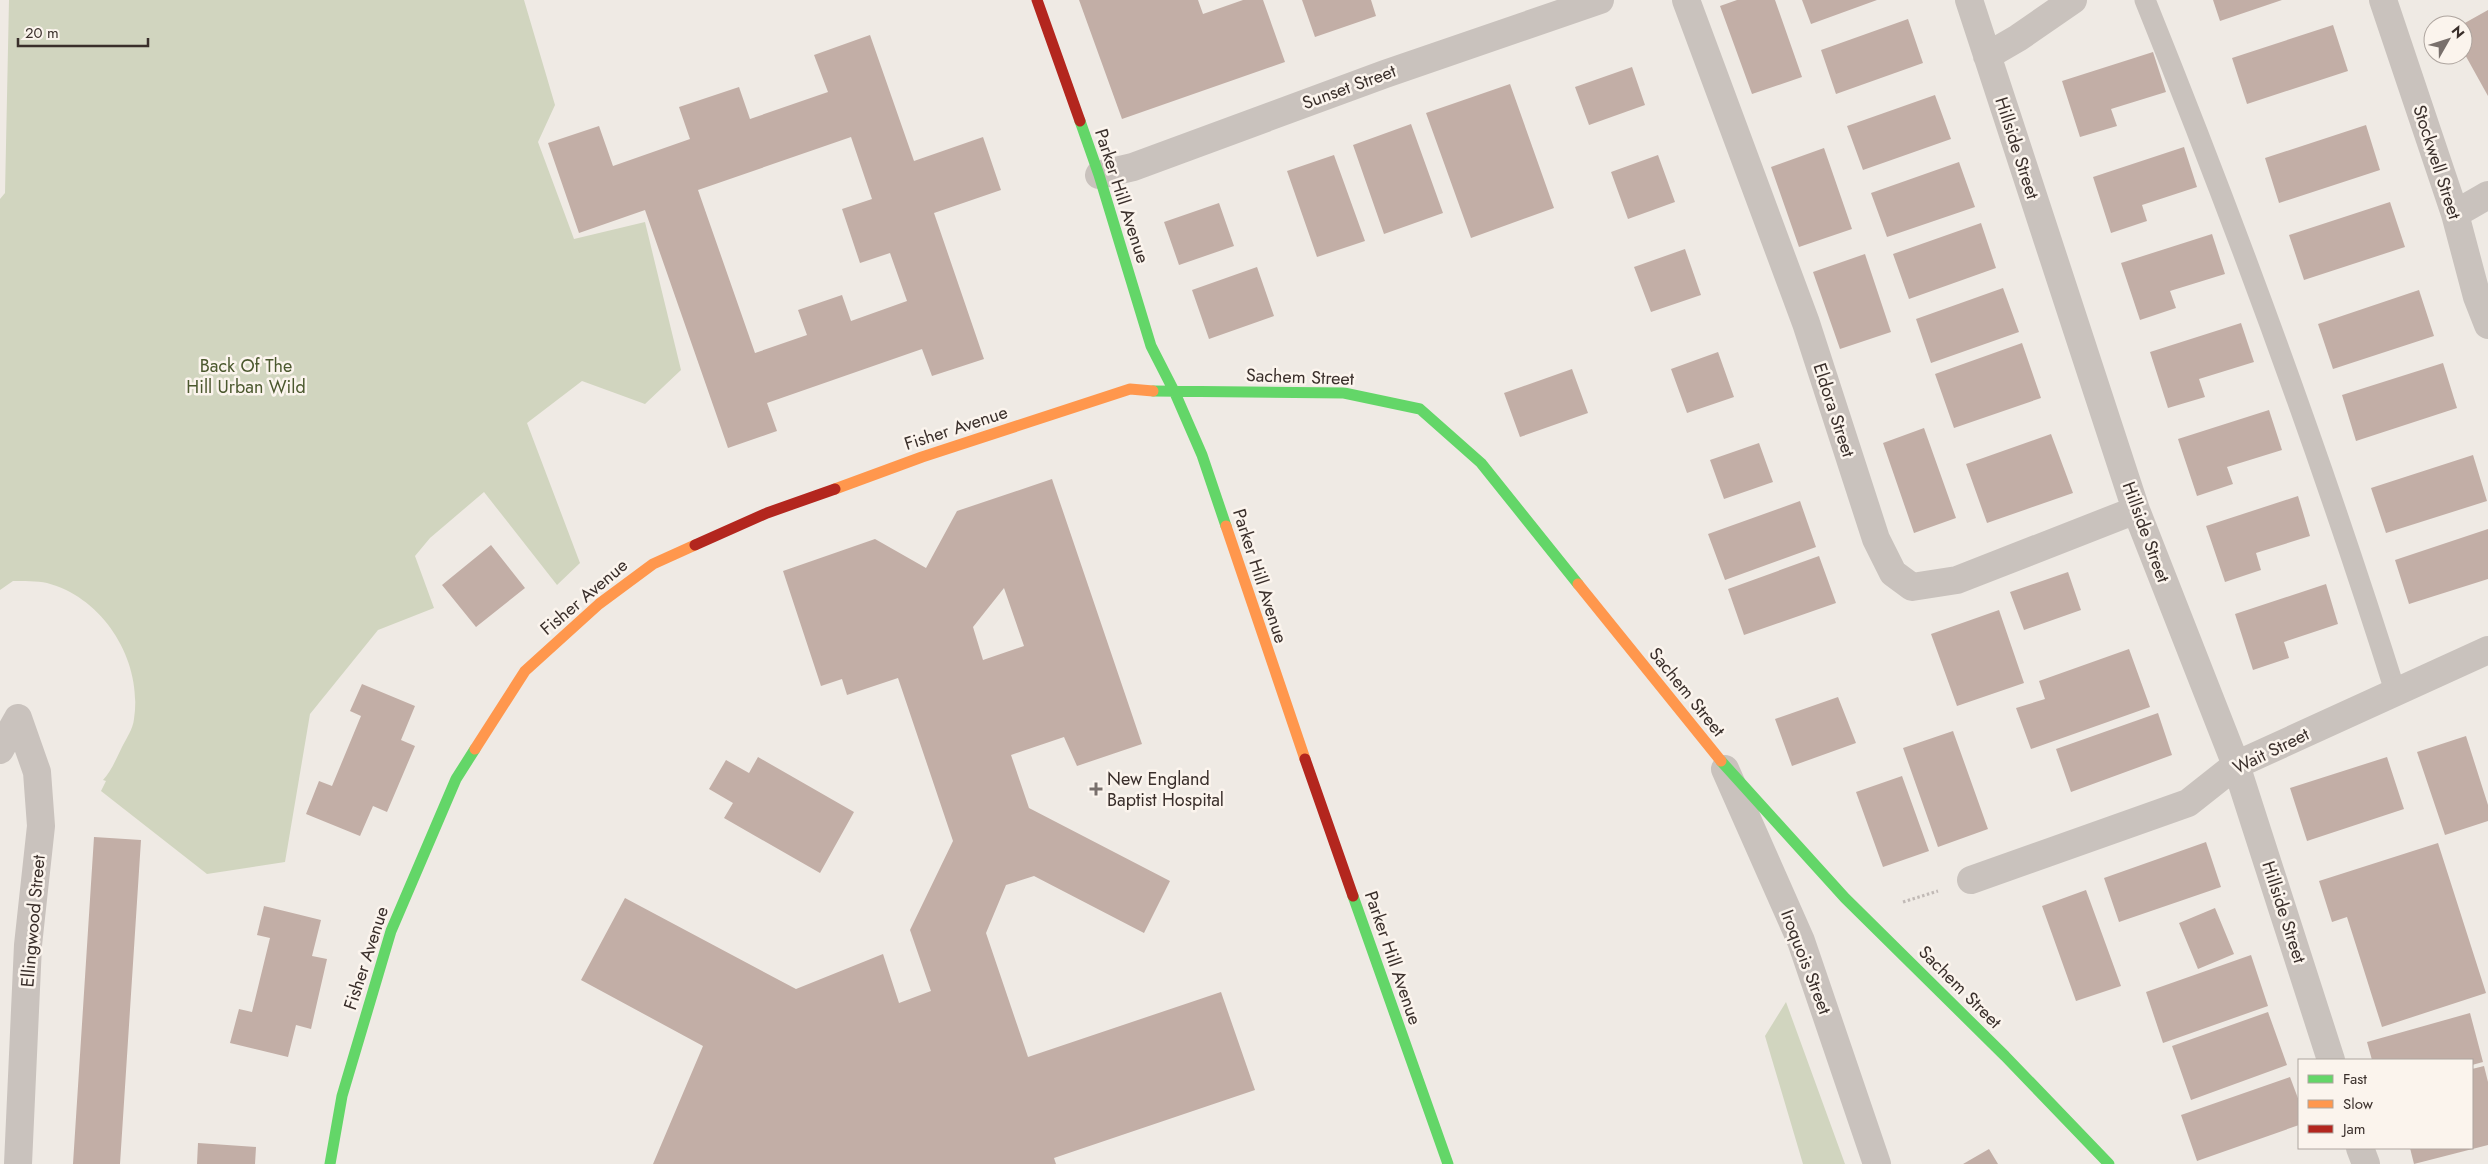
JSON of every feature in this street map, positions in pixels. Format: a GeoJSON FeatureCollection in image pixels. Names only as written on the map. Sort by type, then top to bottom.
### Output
{"type":"FeatureCollection","features":[{"type":"Feature","properties":{"kind":"street","name":"Parker Hill Avenue"},"geometry":{"type":"LineString","coordinates":[[1037,0],[1099,175],[1150,346],[1175,393],[1202,455],[1274,675],[1448,1164]]}},
{"type":"Feature","properties":{"kind":"street","name":"Sunset Street"},"geometry":{"type":"LineString","coordinates":[[1099,175],[1133,167],[1385,74],[1600,0]]}},
{"type":"Feature","properties":{"kind":"street","name":"Eldora Street"},"geometry":{"type":"LineString","coordinates":[[1686,0],[1806,323],[1876,539],[1893,573],[1912,587],[1957,580],[2136,510]]}},
{"type":"Feature","properties":{"kind":"street","name":"Hillside Street"},"geometry":{"type":"LineString","coordinates":[[1969,0],[2136,510],[2236,765],[2331,1059]]}},
{"type":"Feature","properties":{"kind":"street"},"geometry":{"type":"LineString","coordinates":[[1987,56],[2018,38],[2073,0]]}},
{"type":"Feature","properties":{"kind":"street","name":"Stockwell Street"},"geometry":{"type":"LineString","coordinates":[[2383,0],[2455,214],[2477,296],[2488,325]]}},
{"type":"Feature","properties":{"kind":"street"},"geometry":{"type":"LineString","coordinates":[[2455,214],[2488,195]]}},
{"type":"Feature","properties":{"kind":"street","name":"Fisher Avenue"},"geometry":{"type":"LineString","coordinates":[[330,1164],[342,1096],[391,931],[456,779],[525,671],[532,664],[599,604],[653,564],[759,516],[922,457],[1130,389],[1175,393]]}},
{"type":"Feature","properties":{"kind":"street","name":"Sachem Street"},"geometry":{"type":"LineString","coordinates":[[1175,393],[1269,391],[1344,393],[1420,410],[1481,463],[1723,764],[1845,898],[2005,1056],[2109,1164]]}},
{"type":"Feature","properties":{"kind":"street","name":"Wait Street"},"geometry":{"type":"LineString","coordinates":[[1971,880],[2188,803],[2236,765],[2396,694],[2488,650]]}},
{"type":"Feature","properties":{"kind":"street","name":"Ellingwood Street"},"geometry":{"type":"LineString","coordinates":[[0,750],[18,718],[37,772],[41,826],[28,945],[18,1164]]}},
{"type":"Feature","properties":{"kind":"street","name":"Iroquois Street"},"geometry":{"type":"LineString","coordinates":[[1723,764],[1801,940],[1877,1164]]}},
{"type":"Feature","properties":{"kind":"street"},"geometry":{"type":"LineString","coordinates":[[2360,1149],[2366,1164]]}},
{"type":"Feature","properties":{"kind":"lane"},"geometry":{"type":"LineString","coordinates":[[2145,0],[2215,175],[2317,455],[2396,694]]}},
{"type":"Feature","properties":{"kind":"green space","name":"Back Of The Hill Urban Wild"},"geometry":{"type":"Polygon","coordinates":[[[9,0],[524,0],[555,105],[538,142],[574,239],[645,222],[681,370],[645,404],[582,381],[527,423],[580,563],[557,585],[484,492],[430,538],[415,556],[434,608],[378,630],[310,714],[285,862],[207,874],[101,791],[106,781],[103,780],[114,764],[133,723],[135,697],[132,675],[125,654],[115,635],[102,617],[86,602],[67,591],[47,583],[34,581],[13,581],[0,590],[0,199],[5,193],[9,0]]]}},
{"type":"Feature","properties":{"kind":"green space"},"geometry":{"type":"Polygon","coordinates":[[[1786,1002],[1845,1164],[1803,1164],[1765,1036],[1786,1002]]]}},
{"type":"Feature","properties":{"kind":"building"},"geometry":{"type":"Polygon","coordinates":[[[1079,0],[1198,0],[1203,14],[1243,0],[1263,0],[1285,62],[1122,119],[1079,0]]]}},
{"type":"Feature","properties":{"kind":"building"},"geometry":{"type":"Polygon","coordinates":[[[1302,0],[1371,0],[1376,16],[1315,37],[1302,0]]]}},
{"type":"Feature","properties":{"kind":"building"},"geometry":{"type":"Polygon","coordinates":[[[1737,0],[1775,0],[1802,77],[1752,94],[1720,6],[1737,0]]]}},
{"type":"Feature","properties":{"kind":"building"},"geometry":{"type":"Polygon","coordinates":[[[1802,0],[1877,0],[1811,24],[1802,0]]]}},
{"type":"Feature","properties":{"kind":"building"},"geometry":{"type":"Polygon","coordinates":[[[2213,0],[2282,0],[2220,21],[2213,0]]]}},
{"type":"Feature","properties":{"kind":"building"},"geometry":{"type":"Polygon","coordinates":[[[2488,10],[2488,96],[2471,65],[2473,65],[2473,18],[2488,10]]]}},
{"type":"Feature","properties":{"kind":"building"},"geometry":{"type":"Polygon","coordinates":[[[1908,19],[1923,63],[1836,94],[1821,50],[1908,19]]]}},
{"type":"Feature","properties":{"kind":"building"},"geometry":{"type":"Polygon","coordinates":[[[2333,25],[2348,71],[2247,104],[2232,58],[2333,25]]]}},
{"type":"Feature","properties":{"kind":"building"},"geometry":{"type":"Polygon","coordinates":[[[870,35],[914,161],[983,137],[1001,190],[934,213],[984,359],[932,376],[922,349],[767,403],[777,431],[728,448],[645,210],[579,233],[548,143],[599,126],[613,166],[690,139],[679,107],[739,87],[750,119],[828,92],[814,55],[870,35]],[[851,137],[698,190],[755,353],[807,335],[798,310],[842,295],[851,321],[907,301],[890,253],[860,263],[842,209],[872,199],[851,137]]]}},
{"type":"Feature","properties":{"kind":"building"},"geometry":{"type":"Polygon","coordinates":[[[2153,52],[2166,92],[2111,109],[2117,126],[2080,137],[2062,81],[2153,52]]]}},
{"type":"Feature","properties":{"kind":"building"},"geometry":{"type":"Polygon","coordinates":[[[1632,67],[1645,105],[1589,125],[1575,87],[1632,67]]]}},
{"type":"Feature","properties":{"kind":"building"},"geometry":{"type":"Polygon","coordinates":[[[1510,84],[1554,208],[1471,238],[1426,113],[1510,84]]]}},
{"type":"Feature","properties":{"kind":"building"},"geometry":{"type":"Polygon","coordinates":[[[1935,95],[1951,139],[1863,170],[1847,126],[1935,95]]]}},
{"type":"Feature","properties":{"kind":"building"},"geometry":{"type":"Polygon","coordinates":[[[1411,124],[1443,213],[1384,234],[1353,145],[1411,124]]]}},
{"type":"Feature","properties":{"kind":"building"},"geometry":{"type":"Polygon","coordinates":[[[2366,125],[2380,170],[2279,203],[2265,158],[2366,125]]]}},
{"type":"Feature","properties":{"kind":"building"},"geometry":{"type":"Polygon","coordinates":[[[2184,147],[2197,187],[2142,205],[2147,221],[2111,233],[2093,177],[2184,147]]]}},
{"type":"Feature","properties":{"kind":"building"},"geometry":{"type":"Polygon","coordinates":[[[1824,148],[1852,229],[1799,247],[1771,167],[1824,148]]]}},
{"type":"Feature","properties":{"kind":"building"},"geometry":{"type":"Polygon","coordinates":[[[1334,155],[1365,241],[1317,257],[1287,171],[1334,155]]]}},
{"type":"Feature","properties":{"kind":"building"},"geometry":{"type":"Polygon","coordinates":[[[1658,155],[1675,202],[1628,219],[1611,172],[1658,155]]]}},
{"type":"Feature","properties":{"kind":"building"},"geometry":{"type":"Polygon","coordinates":[[[1959,162],[1975,207],[1887,237],[1871,193],[1959,162]]]}},
{"type":"Feature","properties":{"kind":"building"},"geometry":{"type":"Polygon","coordinates":[[[2390,202],[2405,247],[2304,280],[2289,235],[2390,202]]]}},
{"type":"Feature","properties":{"kind":"building"},"geometry":{"type":"Polygon","coordinates":[[[1219,203],[1234,246],[1179,265],[1164,222],[1219,203]]]}},
{"type":"Feature","properties":{"kind":"building"},"geometry":{"type":"Polygon","coordinates":[[[1981,223],[1996,268],[1909,299],[1893,254],[1981,223]]]}},
{"type":"Feature","properties":{"kind":"building"},"geometry":{"type":"Polygon","coordinates":[[[2212,234],[2225,274],[2170,291],[2176,308],[2140,320],[2121,263],[2212,234]]]}},
{"type":"Feature","properties":{"kind":"building"},"geometry":{"type":"Polygon","coordinates":[[[1685,249],[1701,295],[1651,312],[1634,267],[1685,249]]]}},
{"type":"Feature","properties":{"kind":"building"},"geometry":{"type":"Polygon","coordinates":[[[1865,254],[1891,332],[1840,349],[1813,272],[1865,254]]]}},
{"type":"Feature","properties":{"kind":"building"},"geometry":{"type":"Polygon","coordinates":[[[1257,267],[1274,316],[1209,339],[1192,290],[1257,267]]]}},
{"type":"Feature","properties":{"kind":"building"},"geometry":{"type":"Polygon","coordinates":[[[2003,288],[2019,332],[1931,363],[1916,319],[2003,288]]]}},
{"type":"Feature","properties":{"kind":"building"},"geometry":{"type":"Polygon","coordinates":[[[2419,290],[2434,336],[2333,369],[2318,324],[2419,290]]]}},
{"type":"Feature","properties":{"kind":"building"},"geometry":{"type":"Polygon","coordinates":[[[2241,323],[2254,362],[2199,379],[2205,397],[2168,408],[2150,352],[2241,323]]]}},
{"type":"Feature","properties":{"kind":"building"},"geometry":{"type":"Polygon","coordinates":[[[2022,343],[2041,398],[1954,428],[1935,374],[2022,343]]]}},
{"type":"Feature","properties":{"kind":"building"},"geometry":{"type":"Polygon","coordinates":[[[1718,352],[1734,397],[1687,413],[1671,369],[1718,352]]]}},
{"type":"Feature","properties":{"kind":"building"},"geometry":{"type":"Polygon","coordinates":[[[2443,363],[2457,408],[2356,441],[2342,395],[2443,363]]]}},
{"type":"Feature","properties":{"kind":"building"},"geometry":{"type":"Polygon","coordinates":[[[1572,369],[1588,413],[1520,437],[1504,393],[1572,369]]]}},
{"type":"Feature","properties":{"kind":"building"},"geometry":{"type":"Polygon","coordinates":[[[2269,410],[2282,450],[2227,467],[2233,484],[2197,496],[2178,439],[2269,410]]]}},
{"type":"Feature","properties":{"kind":"building"},"geometry":{"type":"Polygon","coordinates":[[[1924,428],[1956,518],[1914,533],[1883,443],[1924,428]]]}},
{"type":"Feature","properties":{"kind":"building"},"geometry":{"type":"Polygon","coordinates":[[[2051,434],[2073,493],[1987,523],[1966,464],[2051,434]]]}},
{"type":"Feature","properties":{"kind":"building"},"geometry":{"type":"Polygon","coordinates":[[[1759,443],[1773,482],[1724,499],[1710,460],[1759,443]]]}},
{"type":"Feature","properties":{"kind":"building"},"geometry":{"type":"Polygon","coordinates":[[[2473,455],[2487,501],[2386,533],[2371,488],[2473,455]]]}},
{"type":"Feature","properties":{"kind":"building"},"geometry":{"type":"Polygon","coordinates":[[[1052,479],[1142,744],[1077,766],[1064,737],[1011,755],[1029,808],[1170,881],[1144,933],[1034,876],[1006,885],[986,933],[1028,1057],[1221,992],[1255,1090],[1054,1158],[1056,1164],[653,1164],[703,1046],[581,980],[625,898],[796,989],[883,954],[899,1003],[931,991],[910,930],[953,841],[898,678],[847,695],[842,679],[821,686],[783,571],[875,539],[926,568],[957,511],[1052,479]],[[1004,588],[973,627],[983,660],[1024,646],[1004,588]]]}},
{"type":"Feature","properties":{"kind":"building"},"geometry":{"type":"Polygon","coordinates":[[[2298,496],[2310,536],[2256,553],[2261,570],[2225,582],[2206,526],[2298,496]]]}},
{"type":"Feature","properties":{"kind":"building"},"geometry":{"type":"Polygon","coordinates":[[[1800,501],[1816,547],[1725,580],[1708,534],[1800,501]]]}},
{"type":"Feature","properties":{"kind":"building"},"geometry":{"type":"Polygon","coordinates":[[[2488,529],[2488,579],[2409,604],[2395,560],[2488,529]]]}},
{"type":"Feature","properties":{"kind":"building"},"geometry":{"type":"Polygon","coordinates":[[[491,545],[525,588],[476,627],[442,585],[491,545]]]}},
{"type":"Feature","properties":{"kind":"building"},"geometry":{"type":"Polygon","coordinates":[[[1819,556],[1836,603],[1744,635],[1728,589],[1819,556]]]}},
{"type":"Feature","properties":{"kind":"building"},"geometry":{"type":"Polygon","coordinates":[[[2068,572],[2081,610],[2024,630],[2010,592],[2068,572]]]}},
{"type":"Feature","properties":{"kind":"building"},"geometry":{"type":"Polygon","coordinates":[[[2326,584],[2338,624],[2284,642],[2289,658],[2253,670],[2235,614],[2326,584]]]}},
{"type":"Feature","properties":{"kind":"building"},"geometry":{"type":"Polygon","coordinates":[[[1999,610],[2024,683],[1957,706],[1931,634],[1999,610]]]}},
{"type":"Feature","properties":{"kind":"building"},"geometry":{"type":"Polygon","coordinates":[[[2129,649],[2150,707],[2031,749],[2016,708],[2045,699],[2039,681],[2129,649]]]}},
{"type":"Feature","properties":{"kind":"building"},"geometry":{"type":"Polygon","coordinates":[[[362,684],[415,706],[401,740],[415,746],[387,812],[373,806],[360,836],[306,814],[319,781],[332,786],[361,716],[350,711],[362,684]]]}},
{"type":"Feature","properties":{"kind":"building"},"geometry":{"type":"Polygon","coordinates":[[[1838,697],[1856,743],[1792,766],[1775,719],[1838,697]]]}},
{"type":"Feature","properties":{"kind":"building"},"geometry":{"type":"Polygon","coordinates":[[[2158,713],[2172,755],[2071,792],[2056,749],[2158,713]]]}},
{"type":"Feature","properties":{"kind":"building"},"geometry":{"type":"Polygon","coordinates":[[[1953,731],[1988,829],[1938,847],[1903,748],[1953,731]]]}},
{"type":"Feature","properties":{"kind":"building"},"geometry":{"type":"Polygon","coordinates":[[[2466,736],[2488,805],[2488,821],[2445,835],[2417,752],[2466,736]]]}},
{"type":"Feature","properties":{"kind":"building"},"geometry":{"type":"Polygon","coordinates":[[[758,757],[854,812],[820,873],[724,818],[733,803],[709,789],[726,760],[749,773],[758,757]]]}},
{"type":"Feature","properties":{"kind":"building"},"geometry":{"type":"Polygon","coordinates":[[[2387,757],[2404,809],[2307,841],[2290,788],[2387,757]]]}},
{"type":"Feature","properties":{"kind":"building"},"geometry":{"type":"Polygon","coordinates":[[[1902,776],[1929,851],[1883,867],[1856,792],[1902,776]]]}},
{"type":"Feature","properties":{"kind":"building"},"geometry":{"type":"Polygon","coordinates":[[[94,837],[141,840],[120,1164],[73,1164],[94,837]]]}},
{"type":"Feature","properties":{"kind":"building"},"geometry":{"type":"Polygon","coordinates":[[[2206,842],[2221,887],[2119,922],[2104,878],[2206,842]]]}},
{"type":"Feature","properties":{"kind":"building"},"geometry":{"type":"Polygon","coordinates":[[[2438,843],[2486,993],[2382,1027],[2347,917],[2332,922],[2319,881],[2438,843]]]}},
{"type":"Feature","properties":{"kind":"building"},"geometry":{"type":"Polygon","coordinates":[[[2086,890],[2121,986],[2076,1001],[2042,906],[2086,890]]]}},
{"type":"Feature","properties":{"kind":"building"},"geometry":{"type":"Polygon","coordinates":[[[264,906],[321,920],[312,956],[327,959],[311,1029],[296,1025],[288,1057],[230,1043],[239,1009],[252,1012],[270,938],[257,935],[264,906]]]}},
{"type":"Feature","properties":{"kind":"building"},"geometry":{"type":"Polygon","coordinates":[[[2215,908],[2234,954],[2198,969],[2179,923],[2215,908]]]}},
{"type":"Feature","properties":{"kind":"building"},"geometry":{"type":"Polygon","coordinates":[[[2251,955],[2268,1006],[2163,1043],[2146,992],[2251,955]]]}},
{"type":"Feature","properties":{"kind":"building"},"geometry":{"type":"Polygon","coordinates":[[[2268,1012],[2287,1065],[2191,1100],[2172,1046],[2268,1012]]]}},
{"type":"Feature","properties":{"kind":"building"},"geometry":{"type":"Polygon","coordinates":[[[2470,1013],[2483,1062],[2473,1065],[2473,1059],[2372,1059],[2367,1042],[2470,1013]]]}},
{"type":"Feature","properties":{"kind":"building"},"geometry":{"type":"Polygon","coordinates":[[[2484,1066],[2488,1082],[2488,1145],[2473,1149],[2473,1069],[2484,1066]]]}},
{"type":"Feature","properties":{"kind":"building"},"geometry":{"type":"Polygon","coordinates":[[[2290,1077],[2298,1098],[2298,1125],[2197,1161],[2181,1115],[2290,1077]]]}},
{"type":"Feature","properties":{"kind":"building"},"geometry":{"type":"Polygon","coordinates":[[[198,1143],[256,1147],[255,1164],[197,1164],[198,1143]]]}},
{"type":"Feature","properties":{"kind":"building"},"geometry":{"type":"Polygon","coordinates":[[[1989,1149],[1998,1164],[1963,1164],[1989,1149]]]}},
{"type":"Feature","properties":{"kind":"building"},"geometry":{"type":"Polygon","coordinates":[[[2410,1149],[2472,1149],[2414,1164],[2410,1149]]]}},
{"type":"Feature","properties":{"kind":"traffic: fast"},"geometry":{"type":"LineString","coordinates":[[1080,121],[1099,175],[1151,346],[1175,393],[1202,455],[1226,526]]}},
{"type":"Feature","properties":{"kind":"traffic: fast"},"geometry":{"type":"LineString","coordinates":[[1153,391],[1344,393],[1420,409],[1481,463],[1578,584]]}},
{"type":"Feature","properties":{"kind":"traffic: fast"},"geometry":{"type":"LineString","coordinates":[[330,1164],[342,1096],[391,931],[456,779],[475,749]]}},
{"type":"Feature","properties":{"kind":"traffic: fast"},"geometry":{"type":"LineString","coordinates":[[1721,761],[1845,898],[2005,1056],[2109,1164]]}},
{"type":"Feature","properties":{"kind":"traffic: fast"},"geometry":{"type":"LineString","coordinates":[[1353,896],[1448,1164]]}},
{"type":"Feature","properties":{"kind":"traffic: slow"},"geometry":{"type":"LineString","coordinates":[[835,489],[922,457],[1130,389],[1153,391]]}},
{"type":"Feature","properties":{"kind":"traffic: slow"},"geometry":{"type":"LineString","coordinates":[[1226,526],[1305,759]]}},
{"type":"Feature","properties":{"kind":"traffic: slow"},"geometry":{"type":"LineString","coordinates":[[475,749],[525,671],[599,604],[653,564],[695,545]]}},
{"type":"Feature","properties":{"kind":"traffic: slow"},"geometry":{"type":"LineString","coordinates":[[1578,584],[1721,761]]}},
{"type":"Feature","properties":{"kind":"traffic: jam"},"geometry":{"type":"LineString","coordinates":[[1037,0],[1080,121]]}},
{"type":"Feature","properties":{"kind":"traffic: jam"},"geometry":{"type":"LineString","coordinates":[[695,545],[767,513],[835,489]]}},
{"type":"Feature","properties":{"kind":"traffic: jam"},"geometry":{"type":"LineString","coordinates":[[1305,759],[1353,896]]}},
{"type":"Feature","properties":{"kind":"place","name":"New England Baptist Hospital"},"geometry":{"type":"Point","coordinates":[1096,789]}}]}
